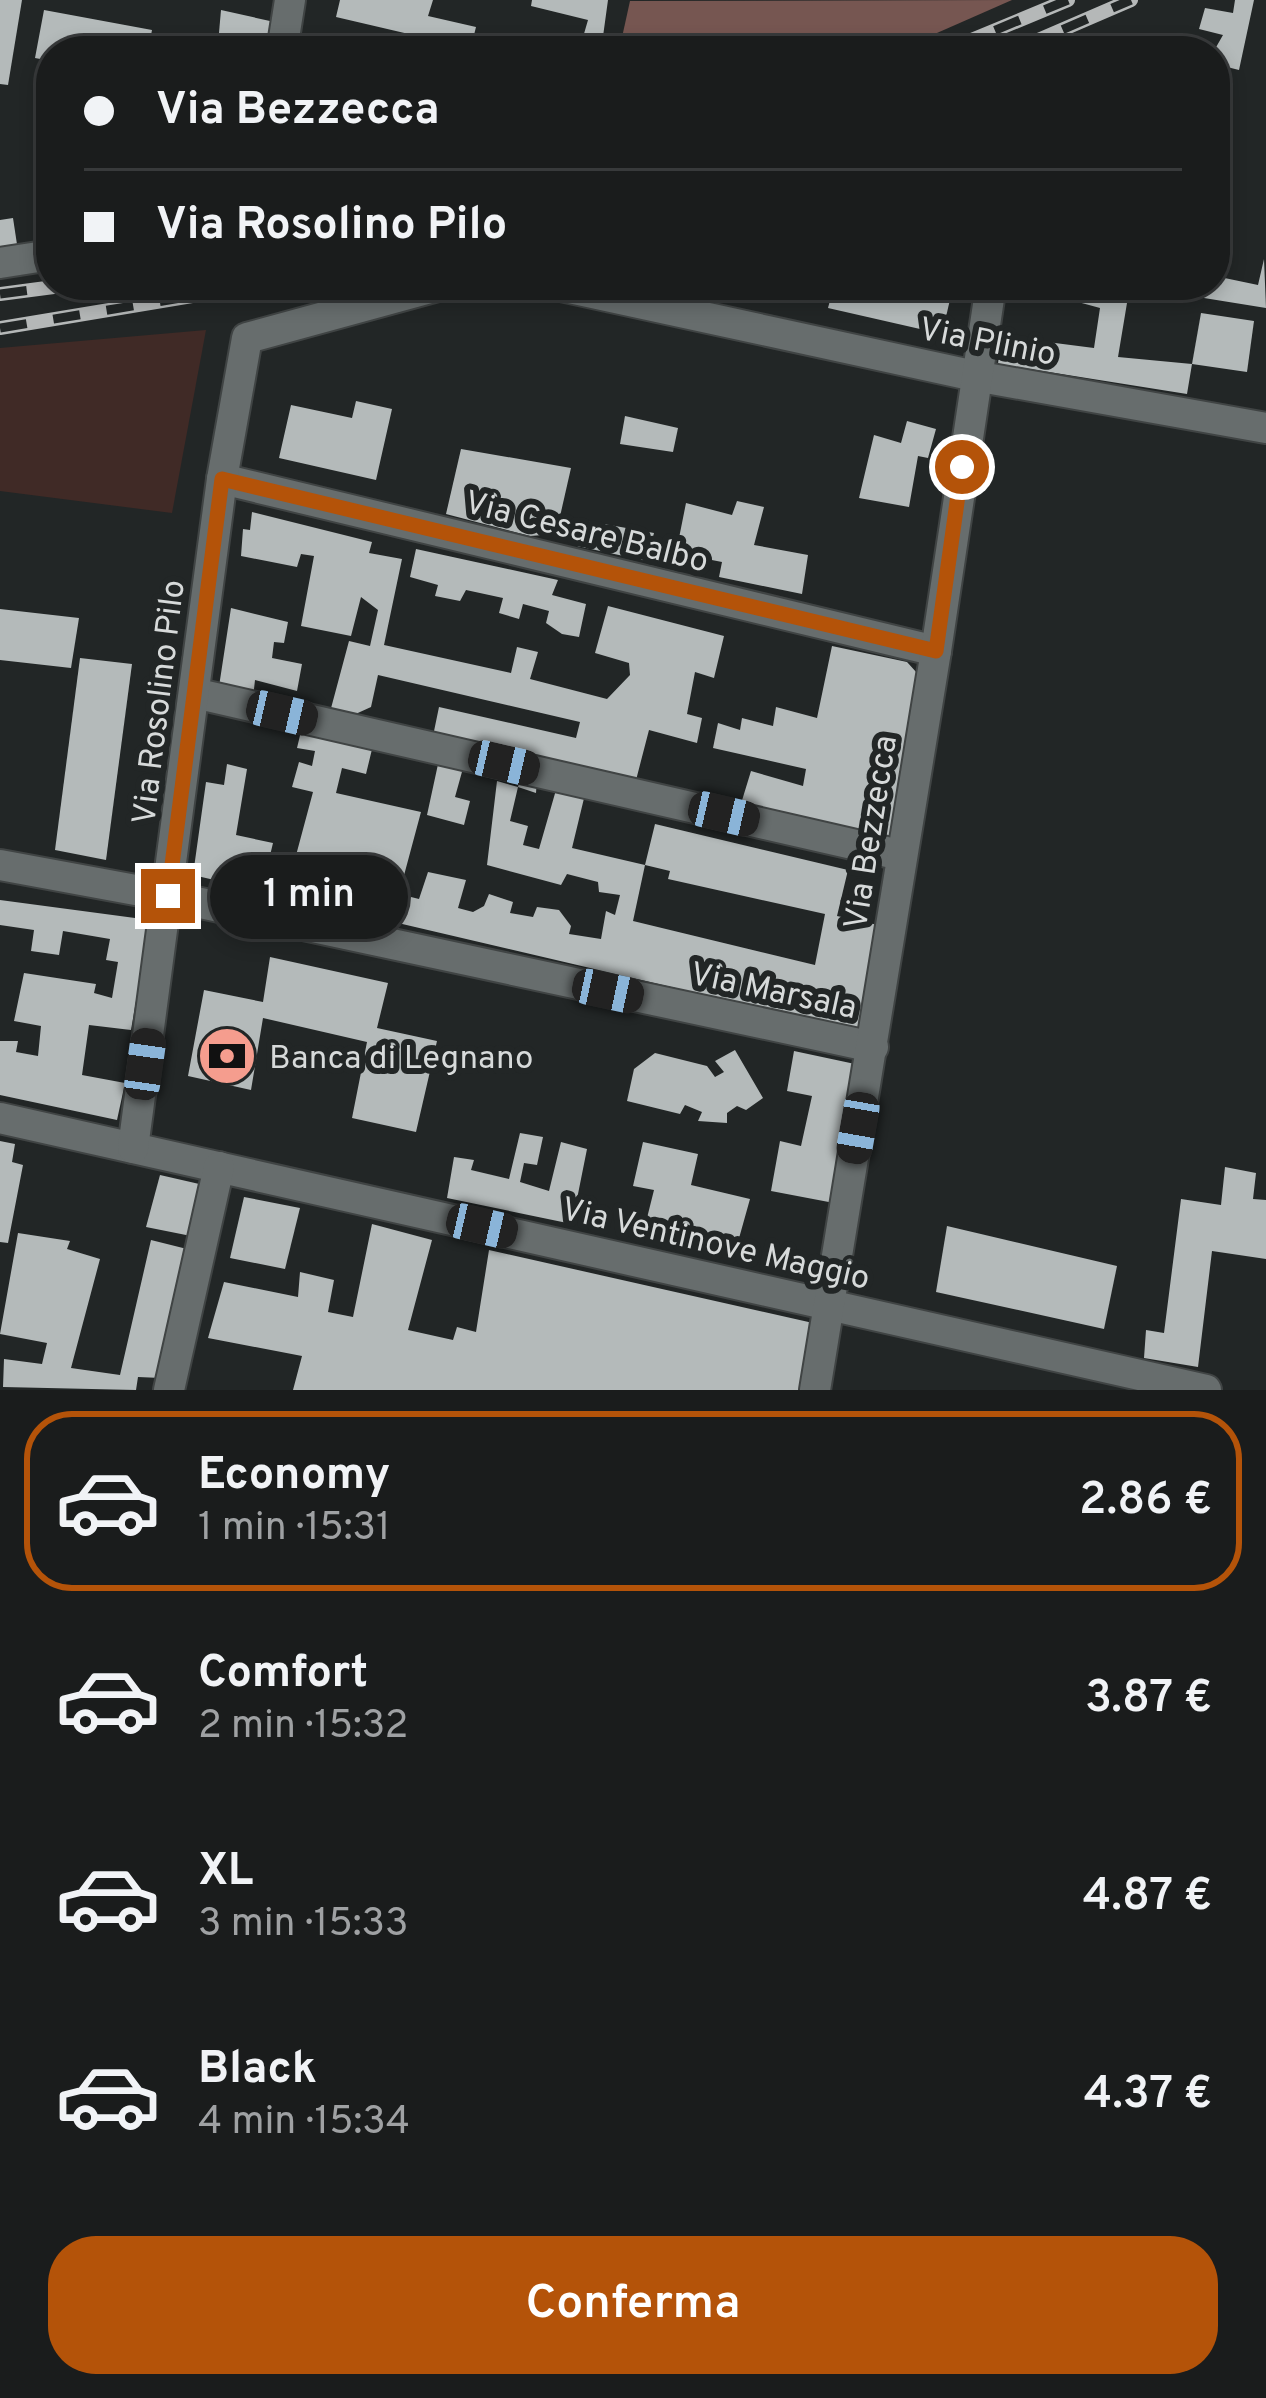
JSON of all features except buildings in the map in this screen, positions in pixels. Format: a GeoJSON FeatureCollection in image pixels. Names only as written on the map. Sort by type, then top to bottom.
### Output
{"type":"FeatureCollection","features":[{"type":"Feature","properties":{"kind":"street"},"geometry":{"type":"LineString","coordinates":[[283,36],[287,0]]}},
{"type":"Feature","properties":{"kind":"street"},"geometry":{"type":"LineString","coordinates":[[0,263],[36,257]]}},
{"type":"Feature","properties":{"kind":"street","name":"Via Rosolino Pilo"},"geometry":{"type":"LineString","coordinates":[[133,1148],[222,479],[247,338],[386,300]]}},
{"type":"Feature","properties":{"kind":"street","name":"Via Plinio"},"geometry":{"type":"LineString","coordinates":[[625,300],[975,376],[1266,428]]}},
{"type":"Feature","properties":{"kind":"street","name":"Via Bezzecca"},"geometry":{"type":"LineString","coordinates":[[815,1390],[989,300]]}},
{"type":"Feature","properties":{"kind":"street","name":"Via Cesare Balbo"},"geometry":{"type":"LineString","coordinates":[[222,479],[936,651]]}},
{"type":"Feature","properties":{"kind":"street"},"geometry":{"type":"LineString","coordinates":[[194,694],[900,855]]}},
{"type":"Feature","properties":{"kind":"street","name":"Via Marsala"},"geometry":{"type":"LineString","coordinates":[[0,865],[168,896],[872,1047]]}},
{"type":"Feature","properties":{"kind":"street","name":"Via Ventinove Maggio"},"geometry":{"type":"LineString","coordinates":[[0,1118],[1206,1390]]}},
{"type":"Feature","properties":{"kind":"street"},"geometry":{"type":"LineString","coordinates":[[169,1390],[219,1167]]}},
{"type":"Feature","properties":{"kind":"shaded area"},"geometry":{"type":"Polygon","coordinates":[[[1012,0],[930,36],[622,36],[630,1],[1012,0]]]}},
{"type":"Feature","properties":{"kind":"shaded area"},"geometry":{"type":"Polygon","coordinates":[[[206,330],[172,513],[0,491],[0,348],[206,330]]]}},
{"type":"Feature","properties":{"kind":"railway"},"geometry":{"type":"LineString","coordinates":[[981,36],[1068,0]]}},
{"type":"Feature","properties":{"kind":"railway"},"geometry":{"type":"LineString","coordinates":[[1048,36],[1131,0]]}},
{"type":"Feature","properties":{"kind":"railway"},"geometry":{"type":"LineString","coordinates":[[0,294],[36,289]]}},
{"type":"Feature","properties":{"kind":"railway"},"geometry":{"type":"LineString","coordinates":[[0,328],[169,300]]}},
{"type":"Feature","properties":{"kind":"place","name":"Banca di Legnano"},"geometry":{"type":"Point","coordinates":[227,1056]}},
{"type":"Feature","properties":{"kind":"route"},"geometry":{"type":"LineString","coordinates":[[168,896],[222,479],[936,651],[962,467]]}}]}
